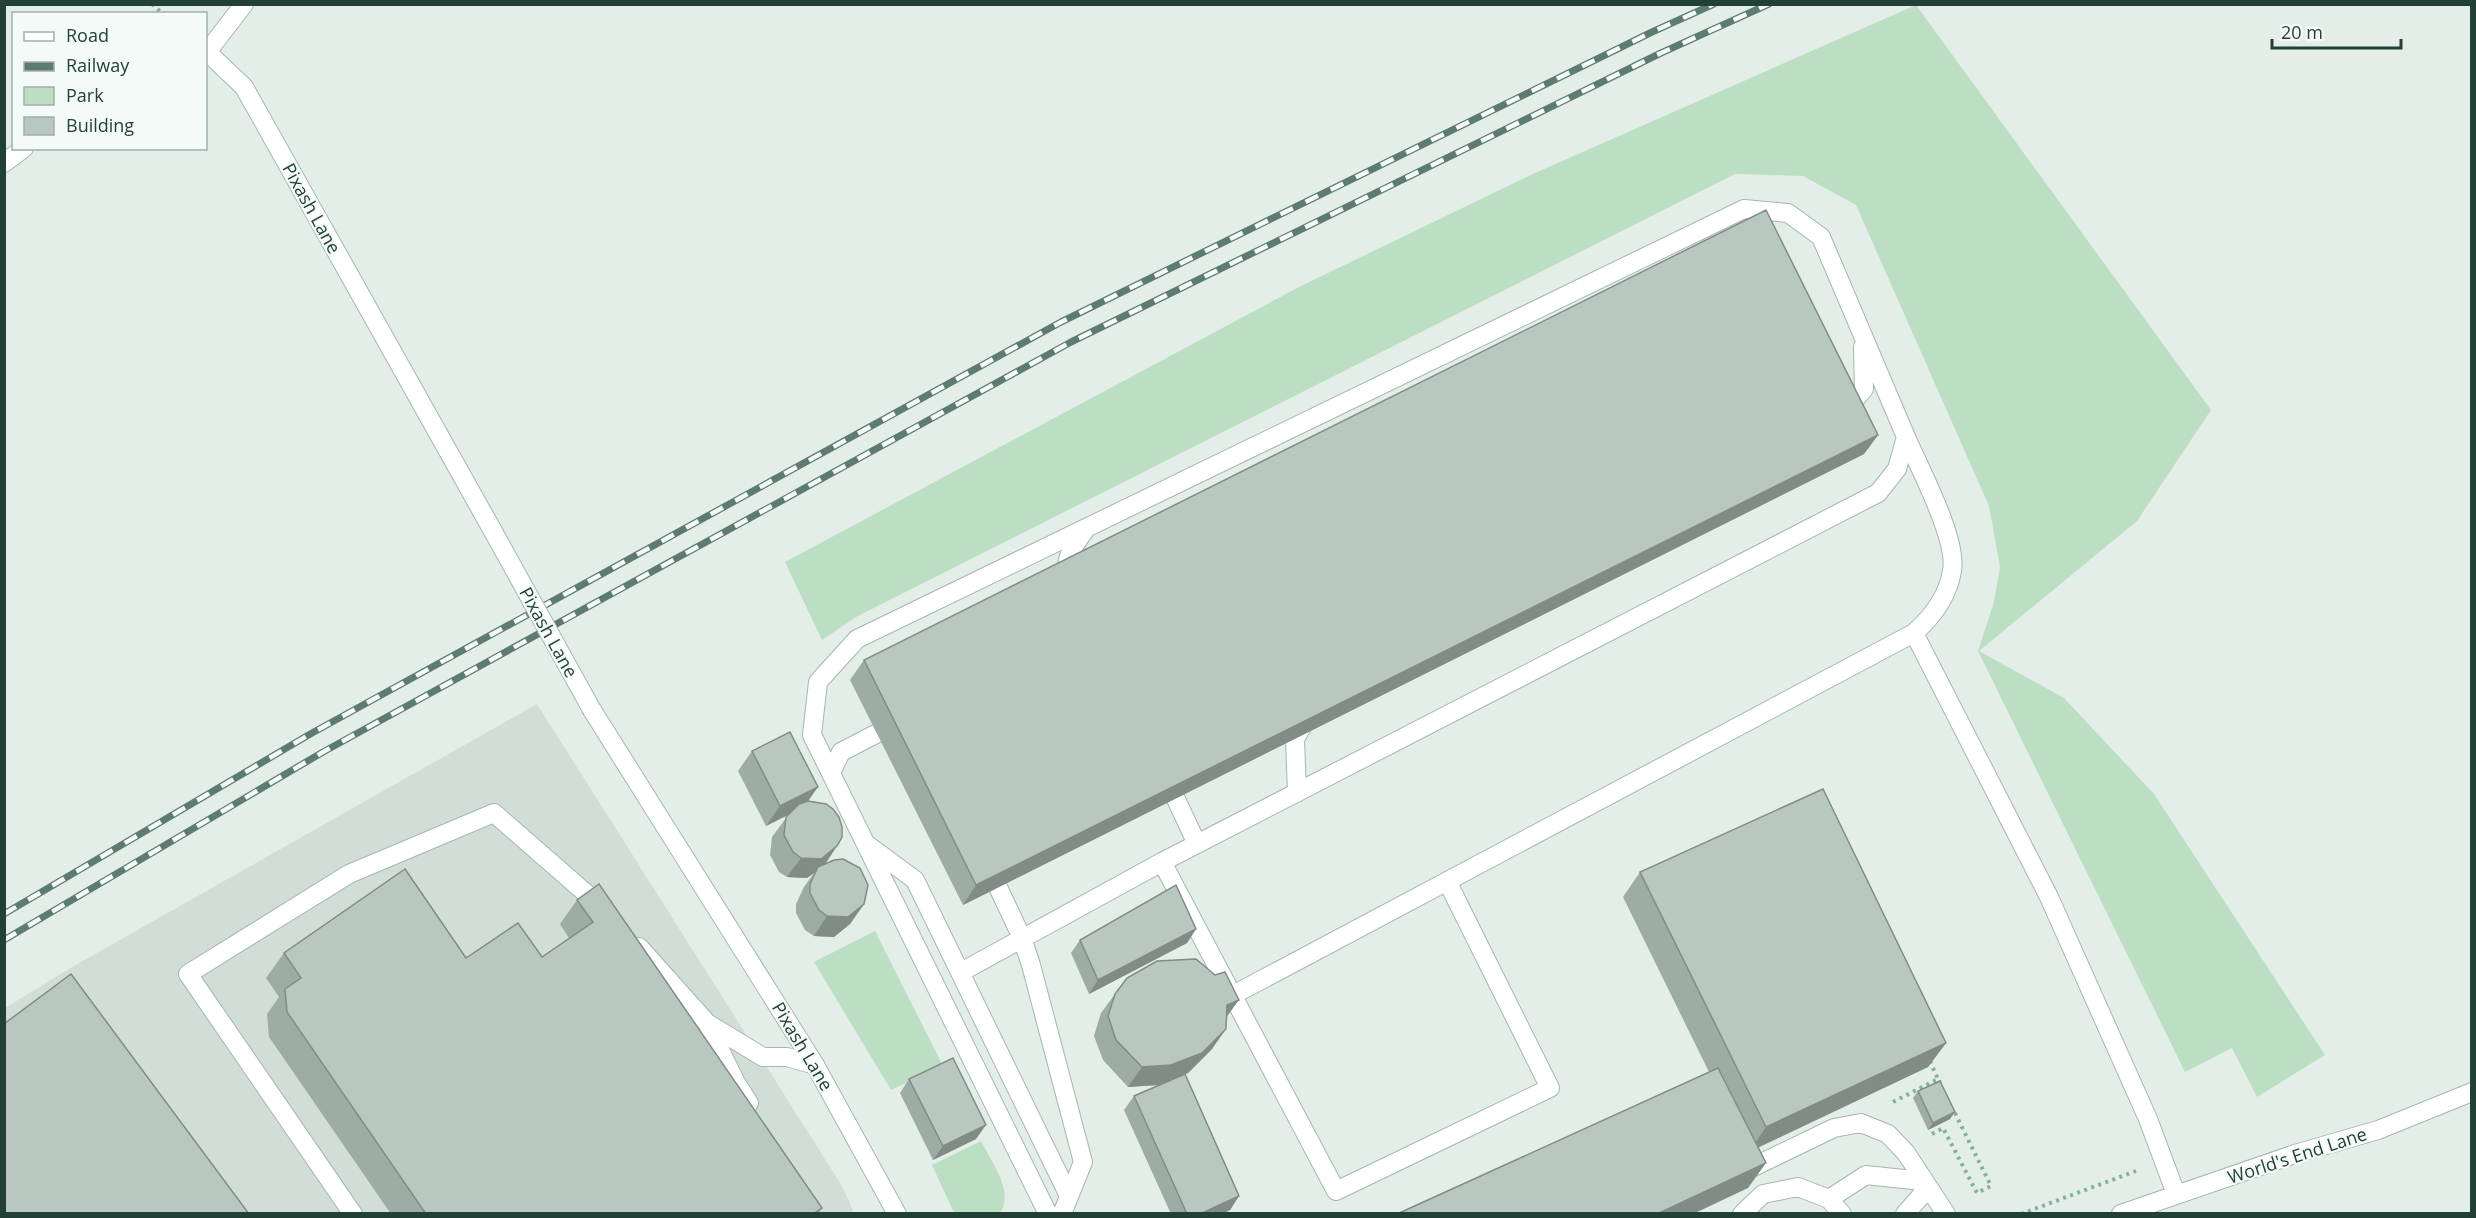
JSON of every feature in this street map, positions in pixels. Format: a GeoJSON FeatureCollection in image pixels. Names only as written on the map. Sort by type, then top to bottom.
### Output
{"type":"FeatureCollection","features":[{"type":"Feature","properties":{"kind":"street"},"geometry":{"type":"LineString","coordinates":[[207,51],[244,4]]}},
{"type":"Feature","properties":{"kind":"street","name":"Pixash Lane"},"geometry":{"type":"LineString","coordinates":[[207,51],[244,87],[592,710],[815,1065],[897,1214]]}},
{"type":"Feature","properties":{"kind":"street"},"geometry":{"type":"LineString","coordinates":[[4,164],[22,150]]}},
{"type":"Feature","properties":{"kind":"street"},"geometry":{"type":"LineString","coordinates":[[1048,1214],[812,735],[818,682],[857,639],[1744,209],[1788,213],[1821,237],[1947,532],[1953,570],[1934,616],[1914,633],[1448,883],[1233,995]]}},
{"type":"Feature","properties":{"kind":"street"},"geometry":{"type":"LineString","coordinates":[[1822,424],[1843,413],[1864,389],[1863,337]]}},
{"type":"Feature","properties":{"kind":"street"},"geometry":{"type":"LineString","coordinates":[[961,972],[1162,862],[1878,493],[1897,469],[1906,437]]}},
{"type":"Feature","properties":{"kind":"street"},"geometry":{"type":"LineString","coordinates":[[1076,594],[1066,572],[1069,554],[1085,528]]}},
{"type":"Feature","properties":{"kind":"street"},"geometry":{"type":"LineString","coordinates":[[1914,633],[2049,897],[2148,1119],[2176,1194]]}},
{"type":"Feature","properties":{"kind":"street"},"geometry":{"type":"LineString","coordinates":[[1297,793],[1295,739],[1319,698]]}},
{"type":"Feature","properties":{"kind":"street"},"geometry":{"type":"LineString","coordinates":[[831,773],[841,752],[914,715]]}},
{"type":"Feature","properties":{"kind":"street"},"geometry":{"type":"LineString","coordinates":[[1160,765],[1197,844]]}},
{"type":"Feature","properties":{"kind":"street"},"geometry":{"type":"LineString","coordinates":[[353,1214],[188,974],[349,874],[494,813],[603,908],[707,1023],[735,1081],[759,1119]]}},
{"type":"Feature","properties":{"kind":"street"},"geometry":{"type":"LineString","coordinates":[[866,843],[915,880],[1069,1196]]}},
{"type":"Feature","properties":{"kind":"street"},"geometry":{"type":"LineString","coordinates":[[983,855],[1022,938],[1083,1162],[1062,1214]]}},
{"type":"Feature","properties":{"kind":"street"},"geometry":{"type":"LineString","coordinates":[[1162,862],[1336,1191],[1550,1088],[1448,883]]}},
{"type":"Feature","properties":{"kind":"street"},"geometry":{"type":"LineString","coordinates":[[707,1023],[763,1057],[787,1057],[815,1065]]}},
{"type":"Feature","properties":{"kind":"street","name":"World's End Lane"},"geometry":{"type":"LineString","coordinates":[[2121,1214],[2295,1154],[2378,1130],[2472,1092]]}},
{"type":"Feature","properties":{"kind":"street"},"geometry":{"type":"LineString","coordinates":[[1727,1179],[1834,1128],[1861,1123],[1888,1134],[1906,1153],[1946,1214]]}},
{"type":"Feature","properties":{"kind":"street"},"geometry":{"type":"LineString","coordinates":[[1829,1199],[1866,1175],[1925,1184]]}},
{"type":"Feature","properties":{"kind":"street"},"geometry":{"type":"LineString","coordinates":[[1905,1214],[1925,1184]]}},
{"type":"Feature","properties":{"kind":"street"},"geometry":{"type":"LineString","coordinates":[[1742,1214],[1763,1194],[1798,1187],[1829,1199],[1842,1214]]}},
{"type":"Feature","properties":{"kind":"path"},"geometry":{"type":"LineString","coordinates":[[1929,1059],[1944,1090]]}},
{"type":"Feature","properties":{"kind":"path"},"geometry":{"type":"LineString","coordinates":[[1884,1106],[1938,1079]]}},
{"type":"Feature","properties":{"kind":"path"},"geometry":{"type":"LineString","coordinates":[[1929,1136],[1943,1128],[1977,1193],[1991,1186],[1949,1101]]}},
{"type":"Feature","properties":{"kind":"shaded area"},"geometry":{"type":"Polygon","coordinates":[[[537,704],[842,1186],[854,1213],[5,1214],[5,1008],[72,967],[537,704]]]}},
{"type":"Feature","properties":{"kind":"green space"},"geometry":{"type":"Polygon","coordinates":[[[1916,5],[2211,410],[2137,521],[1979,651],[2064,698],[2154,794],[2325,1055],[2257,1097],[2232,1048],[2185,1072],[1978,651],[1994,602],[2000,567],[1989,506],[1856,205],[1803,176],[1735,174],[856,617],[822,640],[785,562],[1301,286],[1535,173],[1916,5]]]}},
{"type":"Feature","properties":{"kind":"green space"},"geometry":{"type":"Polygon","coordinates":[[[875,931],[943,1066],[891,1090],[814,962],[875,931]]]}},
{"type":"Feature","properties":{"kind":"green space"},"geometry":{"type":"Polygon","coordinates":[[[981,1141],[1000,1177],[1005,1196],[1004,1205],[1000,1213],[954,1213],[932,1165],[981,1141]]]}},
{"type":"Feature","properties":{"kind":"building"},"geometry":{"type":"Polygon","coordinates":[[[1766,210],[1878,435],[976,885],[864,660],[1766,210]]]}},
{"type":"Feature","properties":{"kind":"building"},"geometry":{"type":"Polygon","coordinates":[[[790,732],[818,787],[780,806],[752,751],[790,732]]]}},
{"type":"Feature","properties":{"kind":"building"},"geometry":{"type":"Polygon","coordinates":[[[1823,789],[1946,1043],[1766,1127],[1640,872],[1823,789]]]}},
{"type":"Feature","properties":{"kind":"building"},"geometry":{"type":"Polygon","coordinates":[[[808,801],[826,804],[833,809],[842,827],[842,837],[837,846],[821,859],[801,858],[793,852],[784,835],[786,817],[799,804],[808,801]]]}},
{"type":"Feature","properties":{"kind":"building"},"geometry":{"type":"Polygon","coordinates":[[[843,859],[860,868],[868,885],[864,904],[848,917],[827,916],[819,910],[810,893],[810,884],[818,867],[843,859]]]}},
{"type":"Feature","properties":{"kind":"building"},"geometry":{"type":"Polygon","coordinates":[[[405,869],[466,958],[518,923],[542,957],[593,922],[577,900],[599,884],[822,1208],[813,1214],[426,1214],[287,1012],[285,989],[301,978],[284,953],[405,869]]]}},
{"type":"Feature","properties":{"kind":"building"},"geometry":{"type":"Polygon","coordinates":[[[1176,885],[1196,929],[1098,980],[1080,940],[1176,885]]]}},
{"type":"Feature","properties":{"kind":"building"},"geometry":{"type":"Polygon","coordinates":[[[1196,959],[1215,975],[1225,972],[1239,1000],[1227,1005],[1226,1029],[1202,1053],[1171,1065],[1142,1067],[1116,1040],[1108,1016],[1115,994],[1127,978],[1157,961],[1196,959]]]}},
{"type":"Feature","properties":{"kind":"building"},"geometry":{"type":"Polygon","coordinates":[[[71,974],[249,1214],[4,1214],[4,1024],[71,974]]]}},
{"type":"Feature","properties":{"kind":"building"},"geometry":{"type":"Polygon","coordinates":[[[953,1058],[986,1125],[943,1146],[909,1079],[953,1058]]]}},
{"type":"Feature","properties":{"kind":"building"},"geometry":{"type":"Polygon","coordinates":[[[1718,1068],[1766,1163],[1657,1214],[1397,1214],[1718,1068]]]}},
{"type":"Feature","properties":{"kind":"building"},"geometry":{"type":"Polygon","coordinates":[[[1185,1074],[1239,1196],[1200,1214],[1187,1214],[1134,1096],[1185,1074]]]}},
{"type":"Feature","properties":{"kind":"building"},"geometry":{"type":"Polygon","coordinates":[[[1940,1081],[1955,1112],[1933,1123],[1918,1091],[1940,1081]]]}},
{"type":"Feature","properties":{"kind":"railway"},"geometry":{"type":"LineString","coordinates":[[4,914],[312,733],[1061,322],[1652,32],[1714,4]]}},
{"type":"Feature","properties":{"kind":"railway"},"geometry":{"type":"LineString","coordinates":[[4,940],[323,752],[1071,342],[1661,53],[1769,4]]}}]}
